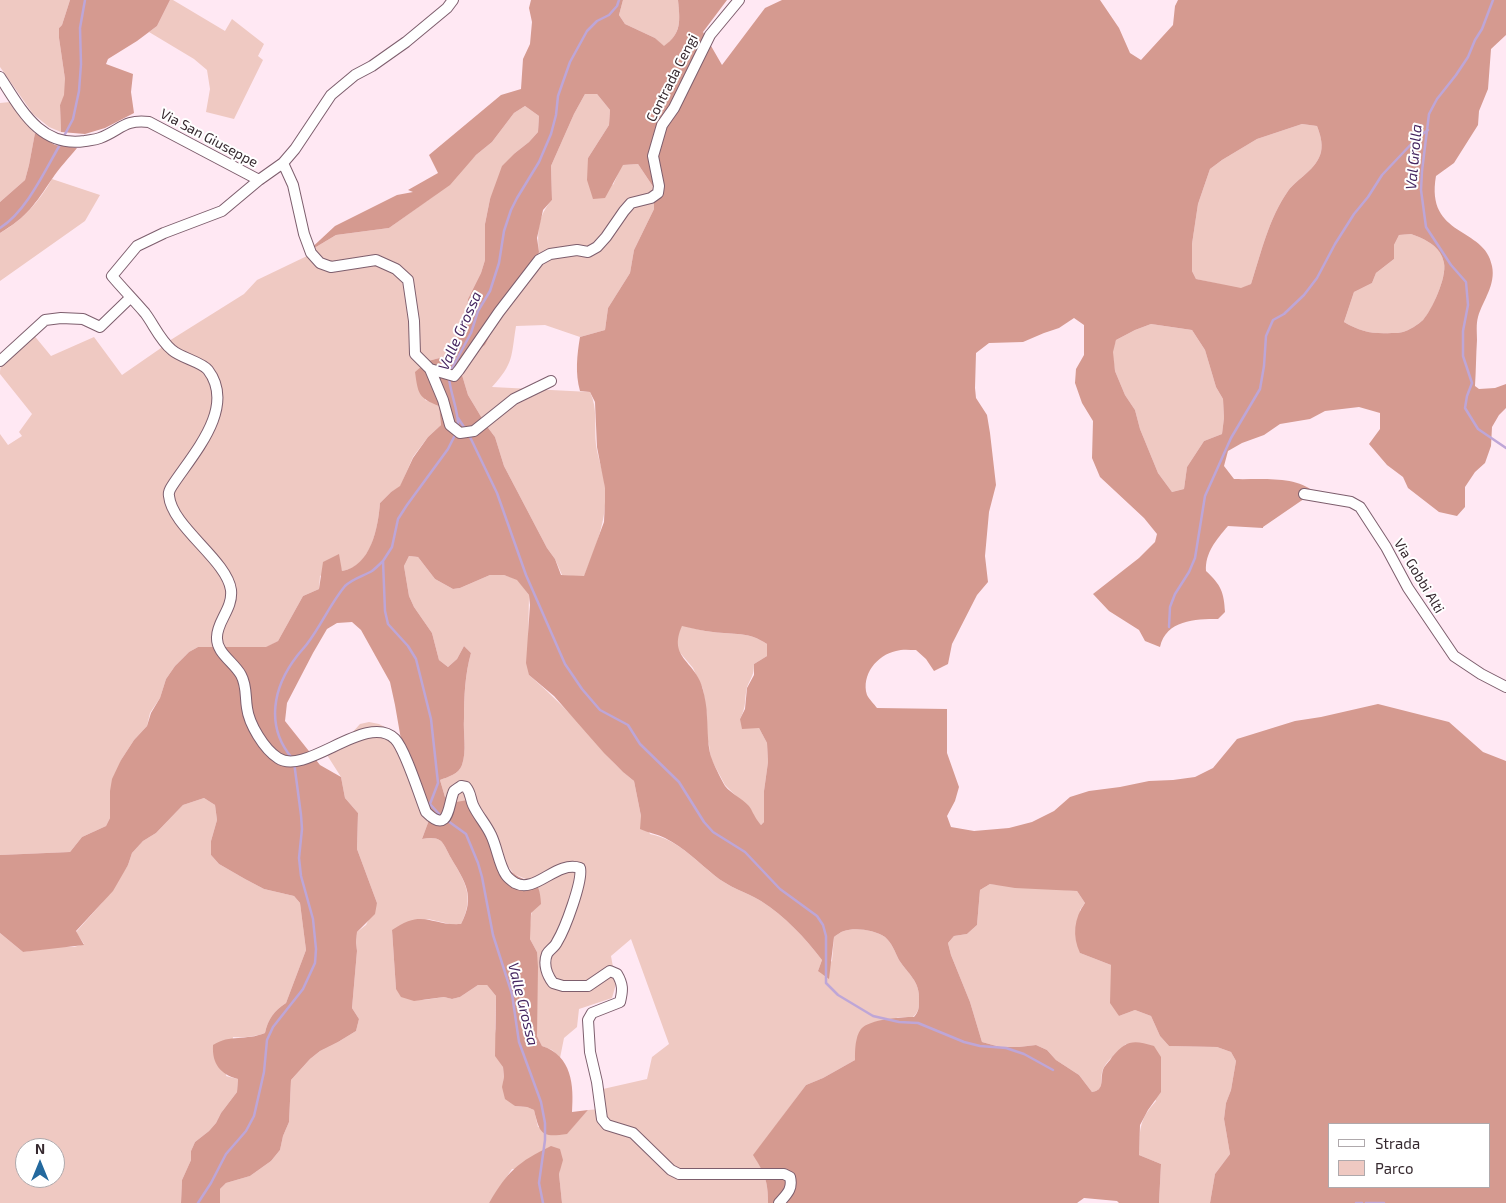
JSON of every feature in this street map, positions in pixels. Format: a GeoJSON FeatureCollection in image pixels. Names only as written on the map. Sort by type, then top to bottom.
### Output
{"type":"FeatureCollection","features":[{"type":"Feature","properties":{"kind":"street","name":"Contrada Cengi"},"geometry":{"type":"LineString","coordinates":[[430,369],[454,376],[498,312],[539,260],[550,254],[577,250],[588,252],[597,247],[631,203],[652,198],[658,193],[659,186],[653,156],[662,125],[674,108],[710,35],[739,0]]}},
{"type":"Feature","properties":{"kind":"street"},"geometry":{"type":"LineString","coordinates":[[450,4],[406,42],[372,66],[355,75],[331,95],[295,149],[283,163],[222,211],[164,233],[137,246],[112,276],[146,314],[161,339],[173,352],[207,369],[215,384],[219,401],[210,428],[168,494],[171,505],[183,523],[222,570],[231,589],[230,605],[217,636],[218,647],[240,673],[246,688],[247,708],[252,725],[278,759],[288,762],[307,758],[353,738],[374,732],[385,732],[396,740],[426,812],[433,819],[444,819],[450,811],[455,791],[461,786],[466,787],[470,792],[472,803],[491,835],[506,875],[514,882],[522,886],[572,865],[580,868],[579,884],[563,930],[557,944],[547,954],[546,973],[553,983],[564,986],[588,986],[610,971],[617,974],[622,983],[623,992],[620,1002],[592,1013],[588,1020],[590,1052],[597,1082],[602,1120],[607,1125],[633,1133],[671,1170],[679,1174],[784,1174],[790,1177],[792,1183],[790,1191],[779,1203]]}},
{"type":"Feature","properties":{"kind":"street","name":"Via San Giuseppe"},"geometry":{"type":"LineString","coordinates":[[0,77],[31,123],[53,139],[74,143],[99,138],[126,123],[149,122],[259,180]]}},
{"type":"Feature","properties":{"kind":"street"},"geometry":{"type":"LineString","coordinates":[[283,163],[293,185],[304,234],[311,253],[320,263],[331,266],[376,260],[396,269],[408,280],[414,321],[415,354],[430,369],[443,400],[450,425],[460,433],[474,431],[514,400],[551,381]]}},
{"type":"Feature","properties":{"kind":"street"},"geometry":{"type":"LineString","coordinates":[[0,361],[45,320],[62,318],[83,319],[100,327],[130,298]]}},
{"type":"Feature","properties":{"kind":"street","name":"Via Gobbi Alti"},"geometry":{"type":"LineString","coordinates":[[1304,494],[1351,502],[1360,507],[1386,547],[1408,588],[1454,656],[1481,674],[1506,686]]}},
{"type":"Feature","properties":{"kind":"green space"},"geometry":{"type":"Polygon","coordinates":[[[0,0],[70,0],[62,25],[59,28],[65,79],[65,95],[60,105],[61,132],[49,127],[33,114],[0,67],[0,0]]]}},
{"type":"Feature","properties":{"kind":"green space"},"geometry":{"type":"Polygon","coordinates":[[[170,0],[225,31],[232,19],[264,44],[258,56],[263,60],[234,119],[206,112],[210,89],[207,70],[194,59],[149,32],[157,26],[170,0]]]}},
{"type":"Feature","properties":{"kind":"green space"},"geometry":{"type":"Polygon","coordinates":[[[623,0],[678,0],[679,26],[670,42],[664,47],[655,38],[625,24],[619,15],[623,0]]]}},
{"type":"Feature","properties":{"kind":"green space"},"geometry":{"type":"Polygon","coordinates":[[[585,94],[597,94],[610,110],[609,125],[588,158],[613,185],[622,165],[638,164],[654,188],[654,209],[634,250],[630,273],[608,308],[605,330],[580,337],[545,325],[516,326],[512,353],[508,365],[492,387],[590,392],[594,404],[596,445],[604,482],[605,510],[600,533],[584,577],[562,575],[504,466],[495,437],[468,395],[462,375],[466,359],[485,345],[539,252],[538,238],[541,218],[552,200],[551,166],[585,94]]]}},
{"type":"Feature","properties":{"kind":"green space"},"geometry":{"type":"Polygon","coordinates":[[[10,102],[20,117],[35,133],[25,180],[0,202],[0,103],[10,102]]]}},
{"type":"Feature","properties":{"kind":"green space"},"geometry":{"type":"Polygon","coordinates":[[[525,106],[539,116],[538,132],[515,153],[490,199],[485,224],[485,260],[481,273],[468,299],[466,313],[451,355],[428,361],[425,400],[439,405],[441,425],[428,437],[413,457],[400,487],[391,492],[380,503],[375,534],[366,554],[352,568],[342,571],[339,562],[320,576],[319,589],[303,596],[278,641],[267,647],[198,647],[189,652],[175,666],[166,679],[160,698],[150,713],[147,726],[134,740],[121,760],[110,807],[110,818],[106,826],[82,837],[70,852],[0,855],[0,434],[8,445],[22,436],[19,432],[32,414],[0,374],[3,361],[10,349],[28,328],[51,356],[94,337],[122,375],[161,348],[161,346],[244,294],[257,280],[307,256],[306,253],[336,235],[389,228],[435,195],[492,142],[514,113],[525,106]]]}},
{"type":"Feature","properties":{"kind":"green space"},"geometry":{"type":"Polygon","coordinates":[[[1302,124],[1317,126],[1322,149],[1316,163],[1292,186],[1281,201],[1266,236],[1251,284],[1241,289],[1196,279],[1192,271],[1192,244],[1198,204],[1210,169],[1257,139],[1302,124]]]}},
{"type":"Feature","properties":{"kind":"green space"},"geometry":{"type":"Polygon","coordinates":[[[52,179],[100,195],[85,221],[0,281],[0,233],[30,210],[52,179]]]}},
{"type":"Feature","properties":{"kind":"green space"},"geometry":{"type":"Polygon","coordinates":[[[1411,234],[1432,244],[1440,252],[1444,263],[1441,284],[1427,316],[1413,327],[1399,333],[1367,332],[1344,322],[1354,292],[1372,283],[1376,273],[1394,259],[1394,245],[1399,235],[1411,234]]]}},
{"type":"Feature","properties":{"kind":"green space"},"geometry":{"type":"Polygon","coordinates":[[[1151,324],[1192,330],[1205,350],[1216,387],[1223,399],[1224,418],[1222,434],[1204,441],[1187,467],[1184,489],[1172,492],[1158,473],[1140,429],[1135,410],[1125,395],[1115,371],[1112,352],[1116,340],[1151,324]]]}},
{"type":"Feature","properties":{"kind":"green space"},"geometry":{"type":"Polygon","coordinates":[[[409,556],[418,557],[435,579],[453,589],[460,588],[490,575],[504,575],[517,579],[529,595],[529,675],[567,710],[615,764],[634,781],[641,816],[650,834],[677,845],[719,879],[761,901],[778,913],[802,936],[822,960],[818,971],[832,961],[834,937],[841,932],[854,929],[865,930],[885,937],[913,978],[918,988],[919,1005],[918,1011],[913,1017],[898,1017],[857,1038],[855,1060],[806,1085],[754,1155],[765,1178],[768,1203],[562,1203],[560,1168],[512,1169],[489,1203],[220,1203],[220,1189],[226,1183],[250,1176],[271,1161],[280,1150],[289,1122],[291,1080],[320,1051],[356,1031],[359,1019],[352,1008],[357,932],[366,925],[377,903],[357,849],[358,813],[345,798],[341,777],[327,755],[360,724],[369,722],[379,724],[400,735],[403,751],[429,820],[422,839],[434,838],[441,841],[464,882],[468,897],[461,924],[454,925],[428,919],[392,930],[396,989],[424,1000],[444,997],[452,999],[460,997],[478,985],[487,985],[496,996],[495,1029],[503,1067],[503,1087],[515,1106],[534,1110],[538,1127],[567,1133],[588,1110],[601,1109],[603,1089],[647,1079],[652,1057],[669,1044],[631,939],[611,956],[616,984],[612,998],[579,1009],[577,1027],[564,1038],[560,1058],[552,1050],[542,1046],[537,1036],[537,952],[530,939],[535,883],[514,874],[456,802],[445,797],[440,780],[458,771],[463,760],[465,748],[465,694],[467,669],[471,653],[464,646],[457,659],[448,667],[439,660],[432,633],[414,607],[409,596],[404,566],[409,556]]]}},
{"type":"Feature","properties":{"kind":"green space"},"geometry":{"type":"Polygon","coordinates":[[[682,625],[709,632],[747,635],[767,644],[767,656],[754,664],[740,719],[753,728],[759,728],[767,743],[768,762],[764,791],[764,822],[761,825],[725,785],[711,759],[707,738],[707,715],[703,689],[693,668],[677,649],[677,636],[682,625]]]}},
{"type":"Feature","properties":{"kind":"green space"},"geometry":{"type":"Polygon","coordinates":[[[204,798],[215,805],[217,820],[211,841],[211,855],[219,864],[264,889],[294,896],[300,903],[306,950],[286,1003],[272,1016],[265,1033],[249,1037],[233,1037],[226,1076],[238,1079],[237,1092],[216,1123],[195,1142],[191,1151],[191,1160],[182,1180],[181,1203],[0,1203],[0,933],[23,952],[57,947],[74,947],[84,944],[76,932],[101,904],[128,865],[132,853],[143,841],[156,833],[183,805],[204,798]]]}},
{"type":"Feature","properties":{"kind":"green space"},"geometry":{"type":"Polygon","coordinates":[[[990,884],[1077,891],[1085,903],[1080,910],[1080,953],[1111,965],[1119,1016],[1135,1010],[1151,1016],[1160,1036],[1169,1046],[1217,1047],[1231,1052],[1236,1061],[1224,1119],[1230,1154],[1215,1174],[1210,1203],[1159,1203],[1161,1164],[1139,1155],[1141,1126],[1146,1114],[1156,1101],[1126,1044],[1105,1066],[1102,1073],[1101,1086],[1092,1092],[1079,1075],[1056,1060],[1047,1050],[1036,1045],[1000,1047],[982,1042],[970,1002],[948,943],[954,936],[967,934],[977,925],[980,890],[990,884]]]}},
{"type":"Feature","properties":{"kind":"shaded area"},"geometry":{"type":"Polygon","coordinates":[[[70,0],[170,0],[157,26],[108,59],[106,64],[133,74],[131,92],[134,113],[105,128],[85,134],[61,132],[60,105],[64,95],[65,79],[59,28],[62,25],[70,0]]]}},
{"type":"Feature","properties":{"kind":"shaded area"},"geometry":{"type":"Polygon","coordinates":[[[531,0],[623,0],[619,15],[625,24],[655,38],[664,46],[677,31],[678,0],[727,0],[703,32],[722,65],[765,8],[782,0],[1100,0],[1119,28],[1130,53],[1141,60],[1173,25],[1175,6],[1178,0],[1506,0],[1506,35],[1491,49],[1488,89],[1479,111],[1478,125],[1454,163],[1436,176],[1435,196],[1439,211],[1447,221],[1479,244],[1487,253],[1492,266],[1491,286],[1477,320],[1475,386],[1479,389],[1495,388],[1506,384],[1506,408],[1492,427],[1491,446],[1485,463],[1475,472],[1465,487],[1465,507],[1457,516],[1439,512],[1408,488],[1403,477],[1387,465],[1369,444],[1380,429],[1380,413],[1359,407],[1325,411],[1310,419],[1280,424],[1264,435],[1242,443],[1228,451],[1224,466],[1234,479],[1276,479],[1297,483],[1314,492],[1263,528],[1228,526],[1219,536],[1209,553],[1206,564],[1206,571],[1215,580],[1223,594],[1225,612],[1218,619],[1191,621],[1175,626],[1163,638],[1160,647],[1145,641],[1139,630],[1109,611],[1093,594],[1139,558],[1155,542],[1157,534],[1144,518],[1100,477],[1092,458],[1093,421],[1082,403],[1075,383],[1076,369],[1084,355],[1084,325],[1074,318],[1059,328],[1023,342],[989,343],[976,353],[976,398],[987,415],[996,485],[989,512],[985,556],[988,582],[977,595],[952,644],[948,664],[934,671],[926,659],[916,650],[889,653],[872,667],[866,680],[866,688],[867,695],[877,708],[947,709],[947,753],[959,787],[955,801],[947,816],[951,827],[974,831],[1009,828],[1032,822],[1054,811],[1070,797],[1089,791],[1149,781],[1195,777],[1213,768],[1237,739],[1295,721],[1378,704],[1449,722],[1483,752],[1506,761],[1506,1203],[1210,1203],[1215,1174],[1230,1154],[1224,1119],[1236,1061],[1231,1052],[1217,1047],[1169,1046],[1160,1036],[1151,1016],[1135,1010],[1119,1016],[1110,1003],[1111,965],[1080,953],[1077,947],[1076,921],[1085,903],[1077,891],[1015,888],[990,884],[980,890],[977,925],[967,934],[954,936],[948,943],[970,1002],[982,1042],[1000,1047],[1036,1045],[1047,1050],[1056,1060],[1079,1075],[1092,1092],[1100,1087],[1104,1068],[1112,1057],[1126,1044],[1135,1042],[1154,1046],[1161,1057],[1161,1092],[1140,1125],[1139,1155],[1161,1164],[1159,1203],[1119,1203],[1117,1201],[1084,1198],[1077,1203],[768,1203],[765,1178],[753,1155],[806,1085],[855,1060],[856,1040],[861,1029],[878,1021],[914,1017],[918,1011],[919,993],[913,978],[885,937],[871,931],[859,929],[844,931],[834,937],[829,979],[818,971],[822,960],[802,936],[778,913],[761,901],[719,879],[672,842],[640,829],[641,816],[634,781],[604,753],[554,696],[529,675],[526,663],[529,595],[517,580],[504,575],[490,575],[460,588],[453,589],[435,579],[418,557],[409,556],[404,566],[409,596],[414,607],[432,633],[439,660],[448,667],[457,659],[464,646],[471,653],[467,669],[465,694],[465,748],[463,760],[458,771],[440,780],[445,797],[456,802],[468,800],[495,850],[507,867],[519,877],[533,882],[539,889],[541,904],[531,913],[530,939],[537,952],[537,1036],[542,1046],[560,1057],[565,1064],[571,1082],[572,1112],[588,1110],[567,1134],[552,1135],[540,1129],[534,1110],[515,1106],[505,1099],[502,1087],[503,1067],[495,1056],[496,996],[487,985],[478,985],[460,997],[452,999],[444,997],[414,1001],[401,997],[396,989],[392,930],[412,920],[420,919],[461,924],[468,905],[467,889],[461,874],[441,841],[434,838],[422,839],[429,820],[403,751],[390,682],[361,630],[352,622],[337,623],[327,629],[313,653],[287,703],[285,721],[320,765],[341,777],[345,798],[358,813],[357,849],[377,903],[375,914],[357,932],[352,1008],[359,1019],[356,1031],[320,1051],[291,1080],[289,1122],[280,1150],[271,1161],[250,1176],[226,1183],[220,1189],[220,1203],[181,1203],[182,1180],[191,1160],[191,1151],[195,1142],[216,1123],[237,1092],[238,1079],[226,1074],[218,1067],[214,1058],[213,1045],[232,1038],[251,1037],[265,1033],[272,1016],[286,1003],[306,950],[300,903],[294,896],[264,889],[219,864],[211,855],[211,841],[217,820],[215,805],[204,798],[183,805],[156,833],[143,841],[132,853],[128,865],[113,891],[76,931],[84,945],[23,952],[0,933],[0,855],[70,852],[82,837],[106,826],[110,818],[112,779],[134,740],[147,726],[151,713],[160,698],[166,679],[175,666],[189,652],[198,647],[266,647],[278,641],[303,596],[319,589],[323,562],[339,554],[342,571],[352,568],[366,554],[375,534],[380,503],[400,486],[413,458],[428,437],[441,425],[439,406],[420,394],[415,372],[428,361],[451,355],[466,313],[468,299],[481,273],[485,260],[485,224],[490,199],[502,166],[538,132],[539,116],[525,106],[514,113],[492,142],[476,155],[450,185],[389,228],[336,235],[306,253],[335,226],[397,195],[413,192],[408,190],[438,173],[429,155],[501,95],[521,89],[523,59],[530,44],[532,22],[529,8],[531,0]],[[585,94],[551,166],[552,200],[543,210],[537,238],[539,252],[530,275],[510,298],[485,345],[466,359],[462,375],[468,395],[495,437],[504,466],[547,548],[555,559],[561,575],[584,576],[604,522],[605,488],[597,447],[595,402],[590,392],[580,391],[577,378],[580,337],[605,330],[608,308],[630,273],[634,250],[654,209],[654,188],[638,164],[623,165],[605,198],[593,199],[587,180],[588,158],[609,125],[610,110],[597,94],[585,94]],[[1302,124],[1257,139],[1210,169],[1198,204],[1192,244],[1192,271],[1196,279],[1241,288],[1251,284],[1266,236],[1281,201],[1292,186],[1316,163],[1322,149],[1317,126],[1302,124]],[[1411,234],[1399,235],[1394,245],[1394,259],[1376,273],[1372,283],[1354,292],[1344,322],[1367,332],[1399,333],[1421,322],[1427,315],[1438,293],[1443,276],[1444,263],[1442,257],[1432,244],[1422,238],[1411,234]],[[1151,324],[1116,340],[1113,352],[1115,371],[1125,395],[1135,410],[1140,429],[1158,473],[1172,492],[1184,489],[1187,467],[1204,441],[1222,434],[1224,418],[1223,399],[1216,387],[1205,350],[1192,330],[1151,324]],[[682,626],[678,637],[680,653],[700,680],[703,690],[707,710],[708,740],[711,757],[725,786],[749,806],[761,825],[764,822],[764,791],[768,762],[767,743],[759,728],[742,729],[740,719],[745,709],[747,688],[754,675],[754,664],[767,656],[767,644],[747,635],[709,632],[682,626]]]}},
{"type":"Feature","properties":{"kind":"shaded area"},"geometry":{"type":"Polygon","coordinates":[[[35,133],[55,145],[77,148],[30,209],[0,233],[0,202],[25,180],[35,133]]]}},
{"type":"Feature","properties":{"kind":"shaded area"},"geometry":{"type":"Polygon","coordinates":[[[551,1146],[560,1149],[563,1160],[559,1174],[562,1203],[489,1203],[515,1168],[530,1157],[551,1146]]]}},
{"type":"Feature","properties":{"kind":"waterway"},"geometry":{"type":"LineString","coordinates":[[63,138],[73,119],[79,91],[81,64],[80,28],[85,0]]}},
{"type":"Feature","properties":{"kind":"waterway","name":"Valle Grossa"},"geometry":{"type":"LineString","coordinates":[[450,372],[471,333],[478,311],[490,291],[499,263],[504,231],[511,210],[539,162],[551,134],[558,96],[570,62],[587,31],[597,21],[609,15],[617,6],[619,0]]}},
{"type":"Feature","properties":{"kind":"waterway","name":"Val Grolla"},"geometry":{"type":"LineString","coordinates":[[1493,0],[1482,29],[1468,57],[1437,99],[1429,114],[1421,190],[1426,227],[1451,265],[1466,282],[1468,305],[1463,331],[1463,356],[1472,383],[1465,408],[1478,429],[1506,448]]}},
{"type":"Feature","properties":{"kind":"waterway"},"geometry":{"type":"LineString","coordinates":[[1169,627],[1170,607],[1195,558],[1205,496],[1231,438],[1260,389],[1266,336],[1273,320],[1284,314],[1304,295],[1317,278],[1354,214],[1382,175],[1417,138],[1428,130]]}},
{"type":"Feature","properties":{"kind":"waterway"},"geometry":{"type":"LineString","coordinates":[[0,228],[10,221],[27,201],[61,143]]}},
{"type":"Feature","properties":{"kind":"waterway","name":"Valle Grossa"},"geometry":{"type":"LineString","coordinates":[[449,377],[458,428]]}},
{"type":"Feature","properties":{"kind":"waterway"},"geometry":{"type":"LineString","coordinates":[[458,418],[466,430]]}},
{"type":"Feature","properties":{"kind":"waterway","name":"Valle Grossa"},"geometry":{"type":"LineString","coordinates":[[440,815],[430,804],[438,783],[431,719],[416,659],[408,646],[388,624],[385,611],[383,561],[392,547],[398,519],[448,449],[456,433]]}},
{"type":"Feature","properties":{"kind":"waterway"},"geometry":{"type":"LineString","coordinates":[[470,437],[497,493],[526,575],[565,664],[582,689],[600,710],[628,725],[640,744],[679,782],[704,822],[713,832],[745,852],[780,889],[817,916],[823,925],[826,936],[826,983],[838,995],[873,1016],[899,1022],[918,1023],[964,1042],[980,1046],[1006,1048],[1024,1054],[1053,1070]]}},
{"type":"Feature","properties":{"kind":"waterway"},"geometry":{"type":"LineString","coordinates":[[292,758],[283,746],[275,720],[275,707],[282,681],[345,586],[354,579],[372,571],[383,561]]}},
{"type":"Feature","properties":{"kind":"waterway"},"geometry":{"type":"LineString","coordinates":[[198,1203],[226,1154],[246,1131],[254,1116],[264,1072],[267,1040],[273,1027],[303,989],[315,963],[316,949],[313,919],[301,876],[299,858],[302,829],[294,762]]}},
{"type":"Feature","properties":{"kind":"waterway","name":"Valle Grossa"},"geometry":{"type":"LineString","coordinates":[[448,821],[466,834],[478,863],[493,935],[512,994],[519,1042],[541,1102],[545,1123],[545,1140],[539,1183],[543,1203]]}},
{"type":"Feature","properties":{"kind":"waterway"},"geometry":{"type":"LineString","coordinates":[[1356,1203],[1362,1203]]}},
{"type":"Feature","properties":{"kind":"waterway"},"geometry":{"type":"LineString","coordinates":[[1366,1203],[1384,1203]]}}]}
